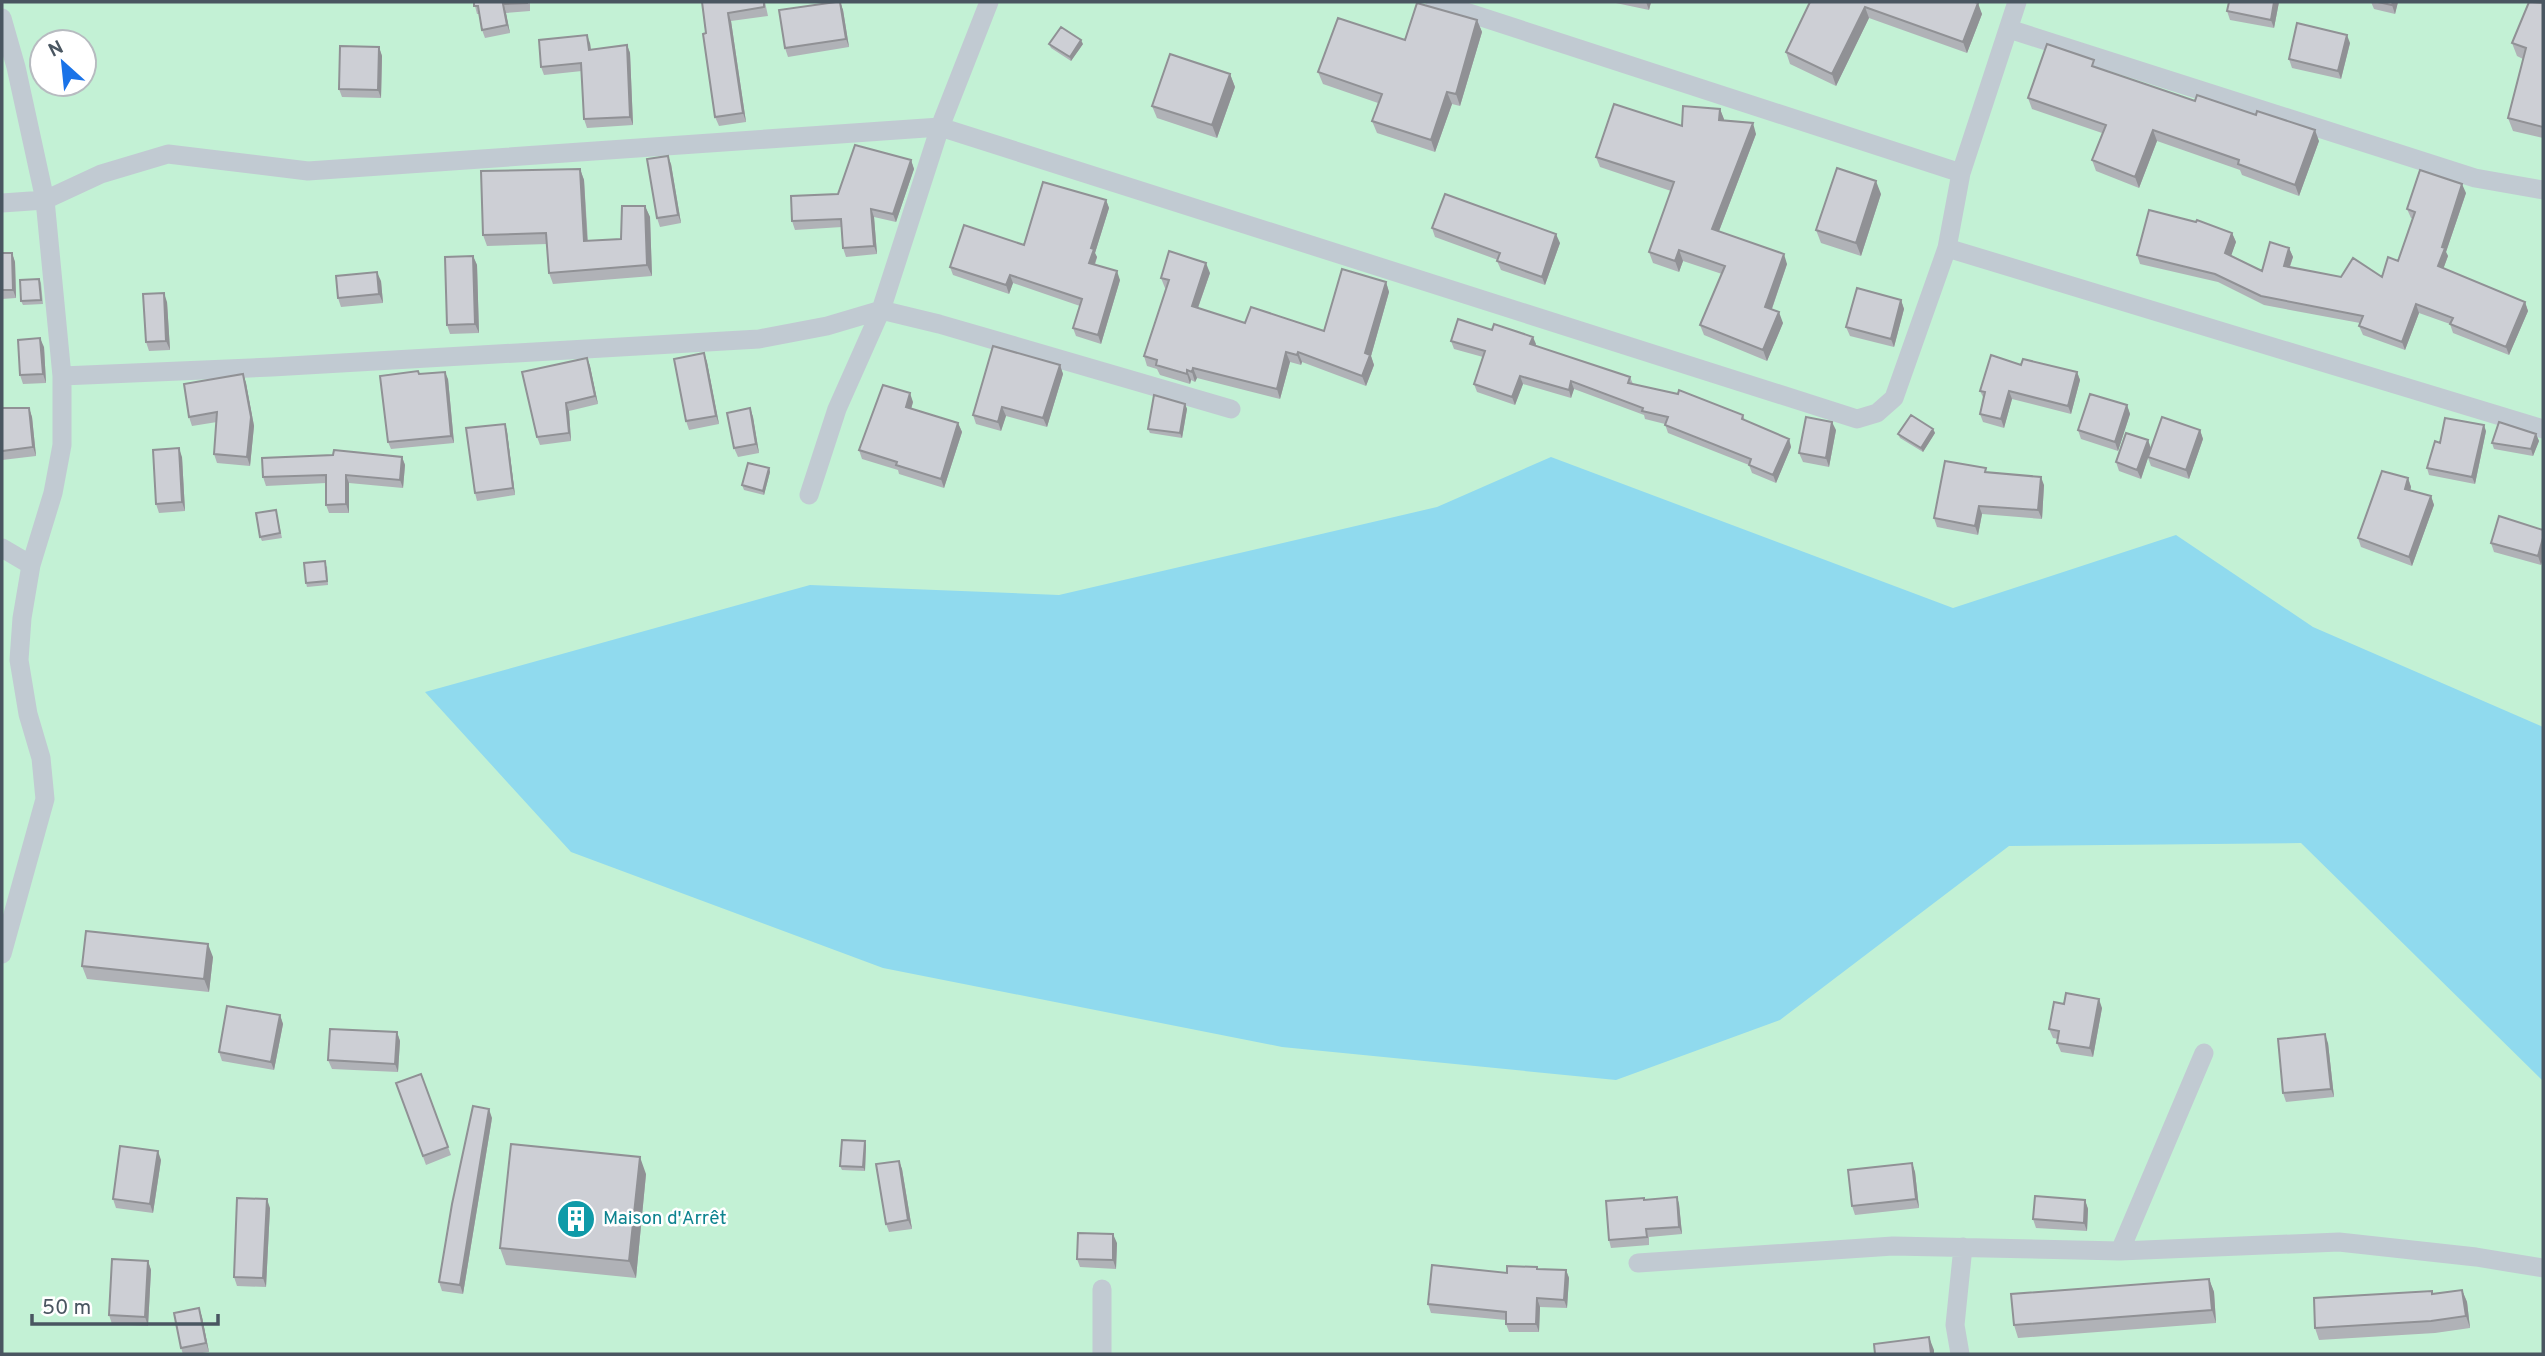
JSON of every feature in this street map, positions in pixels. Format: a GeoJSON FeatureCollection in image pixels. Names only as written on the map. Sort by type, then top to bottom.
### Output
{"type":"FeatureCollection","features":[{"type":"Feature","properties":{"kind":"street"},"geometry":{"type":"LineString","coordinates":[[809,495],[837,409],[881,310],[940,127],[989,2]]}},
{"type":"Feature","properties":{"kind":"street"},"geometry":{"type":"LineString","coordinates":[[1435,2],[1961,173]]}},
{"type":"Feature","properties":{"kind":"street"},"geometry":{"type":"LineString","coordinates":[[2,203],[45,200],[101,174],[168,154],[308,171],[940,127],[1857,419],[1877,412],[1894,398],[1947,248],[1961,173],[2017,2]]}},
{"type":"Feature","properties":{"kind":"street"},"geometry":{"type":"LineString","coordinates":[[2,18],[16,66],[45,200],[62,376],[62,444],[53,493],[31,565],[22,618],[19,660],[28,714],[41,758],[45,799],[2,954]]}},
{"type":"Feature","properties":{"kind":"street"},"geometry":{"type":"LineString","coordinates":[[2008,29],[2475,178],[2543,190]]}},
{"type":"Feature","properties":{"kind":"street"},"geometry":{"type":"LineString","coordinates":[[1947,248],[2543,429]]}},
{"type":"Feature","properties":{"kind":"street"},"geometry":{"type":"LineString","coordinates":[[62,376],[759,339],[827,326],[881,310],[939,324],[1231,409]]}},
{"type":"Feature","properties":{"kind":"street"},"geometry":{"type":"LineString","coordinates":[[2,548],[31,565]]}},
{"type":"Feature","properties":{"kind":"street"},"geometry":{"type":"LineString","coordinates":[[2120,1251],[2204,1053]]}},
{"type":"Feature","properties":{"kind":"street"},"geometry":{"type":"LineString","coordinates":[[1638,1263],[1894,1247],[2120,1251],[2339,1242],[2476,1257],[2543,1268]]}},
{"type":"Feature","properties":{"kind":"street"},"geometry":{"type":"LineString","coordinates":[[1960,1354],[1955,1325],[1963,1247]]}},
{"type":"Feature","properties":{"kind":"street"},"geometry":{"type":"LineString","coordinates":[[1102,1289],[1102,1354]]}},
{"type":"Feature","properties":{"kind":"green space"},"geometry":{"type":"Polygon","coordinates":[[[2,2],[2543,2],[2543,1354],[2,1354],[2,2]]]}},
{"type":"Feature","properties":{"kind":"water"},"geometry":{"type":"Polygon","coordinates":[[[1551,457],[1953,608],[2176,535],[2313,627],[2543,727],[2543,1081],[2301,843],[2009,846],[1780,1020],[1616,1080],[1282,1047],[883,968],[571,852],[425,692],[810,585],[1059,595],[1437,507],[1551,457]]]}},
{"type":"Feature","properties":{"kind":"building"},"geometry":{"type":"Polygon","coordinates":[[[474,2],[527,3],[503,4],[507,25],[482,30],[478,6],[474,6],[474,2]]]}},
{"type":"Feature","properties":{"kind":"building"},"geometry":{"type":"Polygon","coordinates":[[[702,2],[764,2],[764,7],[728,13],[743,113],[715,117],[703,34],[706,33],[702,2]]]}},
{"type":"Feature","properties":{"kind":"building"},"geometry":{"type":"Polygon","coordinates":[[[840,2],[846,39],[785,48],[779,10],[840,2]]]}},
{"type":"Feature","properties":{"kind":"building"},"geometry":{"type":"Polygon","coordinates":[[[1810,2],[1978,3],[1963,42],[1865,7],[1832,74],[1786,52],[1810,2]]]}},
{"type":"Feature","properties":{"kind":"building"},"geometry":{"type":"Polygon","coordinates":[[[2229,2],[2274,2],[2271,20],[2227,11],[2229,2]]]}},
{"type":"Feature","properties":{"kind":"building"},"geometry":{"type":"Polygon","coordinates":[[[2529,2],[2543,3],[2543,127],[2508,118],[2526,48],[2512,43],[2529,2]]]}},
{"type":"Feature","properties":{"kind":"building"},"geometry":{"type":"Polygon","coordinates":[[[1417,3],[1477,20],[1456,94],[1447,92],[1431,140],[1372,121],[1382,94],[1318,72],[1338,18],[1405,40],[1417,3]]]}},
{"type":"Feature","properties":{"kind":"building"},"geometry":{"type":"Polygon","coordinates":[[[2297,23],[2347,35],[2338,71],[2289,59],[2297,23]]]}},
{"type":"Feature","properties":{"kind":"building"},"geometry":{"type":"Polygon","coordinates":[[[1061,27],[1081,40],[1070,57],[1049,44],[1061,27]]]}},
{"type":"Feature","properties":{"kind":"building"},"geometry":{"type":"Polygon","coordinates":[[[587,35],[589,50],[627,45],[630,117],[584,119],[581,63],[541,67],[539,40],[587,35]]]}},
{"type":"Feature","properties":{"kind":"building"},"geometry":{"type":"Polygon","coordinates":[[[2047,44],[2094,60],[2092,66],[2195,101],[2197,95],[2256,115],[2257,111],[2315,130],[2295,185],[2238,164],[2239,160],[2153,130],[2135,177],[2092,160],[2106,125],[2028,98],[2047,44]]]}},
{"type":"Feature","properties":{"kind":"building"},"geometry":{"type":"Polygon","coordinates":[[[340,46],[379,47],[378,90],[339,89],[340,46]]]}},
{"type":"Feature","properties":{"kind":"building"},"geometry":{"type":"Polygon","coordinates":[[[1170,54],[1230,74],[1212,125],[1152,106],[1170,54]]]}},
{"type":"Feature","properties":{"kind":"building"},"geometry":{"type":"Polygon","coordinates":[[[1614,104],[1682,126],[1683,106],[1720,109],[1719,120],[1753,123],[1712,229],[1784,254],[1765,307],[1779,312],[1763,350],[1700,325],[1725,266],[1679,250],[1675,261],[1649,252],[1674,182],[1596,157],[1614,104]]]}},
{"type":"Feature","properties":{"kind":"building"},"geometry":{"type":"Polygon","coordinates":[[[855,145],[911,160],[893,214],[871,209],[874,246],[843,248],[841,219],[792,221],[791,196],[838,194],[855,145]]]}},
{"type":"Feature","properties":{"kind":"building"},"geometry":{"type":"Polygon","coordinates":[[[668,156],[678,215],[657,218],[647,159],[668,156]]]}},
{"type":"Feature","properties":{"kind":"building"},"geometry":{"type":"Polygon","coordinates":[[[1837,168],[1876,181],[1856,243],[1816,230],[1837,168]]]}},
{"type":"Feature","properties":{"kind":"building"},"geometry":{"type":"Polygon","coordinates":[[[580,169],[584,241],[621,239],[622,206],[645,206],[647,265],[549,273],[546,233],[483,235],[481,171],[580,169]]]}},
{"type":"Feature","properties":{"kind":"building"},"geometry":{"type":"Polygon","coordinates":[[[2420,170],[2462,184],[2438,266],[2525,302],[2506,347],[2450,324],[2453,318],[2416,304],[2402,342],[2359,326],[2363,316],[2261,296],[2215,274],[2137,255],[2149,210],[2196,222],[2197,220],[2232,233],[2225,253],[2262,271],[2270,242],[2289,248],[2284,266],[2341,277],[2353,258],[2382,277],[2388,257],[2398,261],[2415,212],[2407,209],[2420,170]]]}},
{"type":"Feature","properties":{"kind":"building"},"geometry":{"type":"Polygon","coordinates":[[[1043,182],[1106,200],[1089,263],[1117,271],[1098,335],[1073,328],[1082,299],[1010,275],[1006,285],[950,267],[964,225],[1024,245],[1043,182]]]}},
{"type":"Feature","properties":{"kind":"building"},"geometry":{"type":"Polygon","coordinates":[[[1445,194],[1556,234],[1542,277],[1497,261],[1500,253],[1432,228],[1445,194]]]}},
{"type":"Feature","properties":{"kind":"building"},"geometry":{"type":"Polygon","coordinates":[[[1169,251],[1206,263],[1192,306],[1245,323],[1251,307],[1324,331],[1342,269],[1386,282],[1365,353],[1370,355],[1362,376],[1298,352],[1297,355],[1286,352],[1277,389],[1193,368],[1192,372],[1187,370],[1187,374],[1156,365],[1157,360],[1144,356],[1169,280],[1161,278],[1169,251]]]}},
{"type":"Feature","properties":{"kind":"building"},"geometry":{"type":"Polygon","coordinates":[[[2,253],[12,253],[13,290],[2,290],[2,253]]]}},
{"type":"Feature","properties":{"kind":"building"},"geometry":{"type":"Polygon","coordinates":[[[473,256],[475,324],[447,325],[445,257],[473,256]]]}},
{"type":"Feature","properties":{"kind":"building"},"geometry":{"type":"Polygon","coordinates":[[[377,272],[379,294],[338,298],[336,276],[377,272]]]}},
{"type":"Feature","properties":{"kind":"building"},"geometry":{"type":"Polygon","coordinates":[[[39,279],[41,300],[21,301],[20,280],[39,279]]]}},
{"type":"Feature","properties":{"kind":"building"},"geometry":{"type":"Polygon","coordinates":[[[1857,288],[1901,300],[1891,339],[1846,327],[1857,288]]]}},
{"type":"Feature","properties":{"kind":"building"},"geometry":{"type":"Polygon","coordinates":[[[164,293],[166,341],[146,342],[143,294],[164,293]]]}},
{"type":"Feature","properties":{"kind":"building"},"geometry":{"type":"Polygon","coordinates":[[[1458,319],[1492,330],[1494,324],[1533,337],[1530,344],[1630,377],[1628,383],[1678,394],[1679,390],[1743,415],[1742,419],[1789,439],[1773,475],[1749,465],[1751,459],[1665,425],[1668,417],[1642,411],[1643,408],[1571,381],[1569,390],[1520,376],[1512,397],[1474,384],[1485,351],[1451,341],[1458,319]]]}},
{"type":"Feature","properties":{"kind":"building"},"geometry":{"type":"Polygon","coordinates":[[[40,338],[43,374],[20,375],[18,340],[40,338]]]}},
{"type":"Feature","properties":{"kind":"building"},"geometry":{"type":"Polygon","coordinates":[[[993,346],[1060,365],[1043,418],[1002,407],[998,422],[973,415],[993,346]]]}},
{"type":"Feature","properties":{"kind":"building"},"geometry":{"type":"Polygon","coordinates":[[[704,353],[716,416],[686,421],[674,359],[704,353]]]}},
{"type":"Feature","properties":{"kind":"building"},"geometry":{"type":"Polygon","coordinates":[[[1991,355],[2021,365],[2023,359],[2077,372],[2068,406],[2009,391],[2001,419],[1980,414],[1985,392],[1980,391],[1991,355]]]}},
{"type":"Feature","properties":{"kind":"building"},"geometry":{"type":"Polygon","coordinates":[[[587,358],[595,396],[566,403],[569,433],[537,437],[522,372],[587,358]]]}},
{"type":"Feature","properties":{"kind":"building"},"geometry":{"type":"Polygon","coordinates":[[[418,371],[419,374],[445,372],[451,436],[388,442],[380,376],[418,371]]]}},
{"type":"Feature","properties":{"kind":"building"},"geometry":{"type":"Polygon","coordinates":[[[243,374],[251,417],[247,457],[214,454],[217,412],[189,417],[184,384],[243,374]]]}},
{"type":"Feature","properties":{"kind":"building"},"geometry":{"type":"Polygon","coordinates":[[[883,385],[910,393],[906,407],[958,423],[941,479],[859,450],[883,385]]]}},
{"type":"Feature","properties":{"kind":"building"},"geometry":{"type":"Polygon","coordinates":[[[2090,394],[2127,405],[2115,442],[2078,430],[2090,394]]]}},
{"type":"Feature","properties":{"kind":"building"},"geometry":{"type":"Polygon","coordinates":[[[1154,395],[1185,404],[1180,433],[1148,429],[1154,395]]]}},
{"type":"Feature","properties":{"kind":"building"},"geometry":{"type":"Polygon","coordinates":[[[2,408],[29,408],[33,447],[2,451],[2,408]]]}},
{"type":"Feature","properties":{"kind":"building"},"geometry":{"type":"Polygon","coordinates":[[[750,408],[756,444],[734,448],[727,413],[750,408]]]}},
{"type":"Feature","properties":{"kind":"building"},"geometry":{"type":"Polygon","coordinates":[[[1911,415],[1933,429],[1921,448],[1898,434],[1911,415]]]}},
{"type":"Feature","properties":{"kind":"building"},"geometry":{"type":"Polygon","coordinates":[[[1806,417],[1832,422],[1826,458],[1799,453],[1806,417]]]}},
{"type":"Feature","properties":{"kind":"building"},"geometry":{"type":"Polygon","coordinates":[[[2162,417],[2200,430],[2186,470],[2148,457],[2162,417]]]}},
{"type":"Feature","properties":{"kind":"building"},"geometry":{"type":"Polygon","coordinates":[[[2445,418],[2484,425],[2472,477],[2427,468],[2435,441],[2440,443],[2445,418]]]}},
{"type":"Feature","properties":{"kind":"building"},"geometry":{"type":"Polygon","coordinates":[[[2499,422],[2536,434],[2531,449],[2492,443],[2499,422]]]}},
{"type":"Feature","properties":{"kind":"building"},"geometry":{"type":"Polygon","coordinates":[[[505,424],[513,488],[475,493],[466,428],[505,424]]]}},
{"type":"Feature","properties":{"kind":"building"},"geometry":{"type":"Polygon","coordinates":[[[2126,433],[2148,440],[2137,470],[2116,462],[2126,433]]]}},
{"type":"Feature","properties":{"kind":"building"},"geometry":{"type":"Polygon","coordinates":[[[179,448],[182,502],[156,504],[153,450],[179,448]]]}},
{"type":"Feature","properties":{"kind":"building"},"geometry":{"type":"Polygon","coordinates":[[[334,450],[402,457],[400,480],[346,475],[346,504],[326,505],[326,475],[263,477],[262,458],[333,455],[334,450]]]}},
{"type":"Feature","properties":{"kind":"building"},"geometry":{"type":"Polygon","coordinates":[[[1945,461],[1986,468],[1985,472],[2041,477],[2038,510],[1979,506],[1975,526],[1934,518],[1945,461]]]}},
{"type":"Feature","properties":{"kind":"building"},"geometry":{"type":"Polygon","coordinates":[[[748,463],[769,468],[763,491],[742,485],[748,463]]]}},
{"type":"Feature","properties":{"kind":"building"},"geometry":{"type":"Polygon","coordinates":[[[2382,471],[2408,478],[2405,489],[2431,496],[2409,557],[2358,538],[2382,471]]]}},
{"type":"Feature","properties":{"kind":"building"},"geometry":{"type":"Polygon","coordinates":[[[276,510],[280,533],[260,537],[256,513],[276,510]]]}},
{"type":"Feature","properties":{"kind":"building"},"geometry":{"type":"Polygon","coordinates":[[[2499,516],[2543,530],[2538,556],[2491,543],[2499,516]]]}},
{"type":"Feature","properties":{"kind":"building"},"geometry":{"type":"Polygon","coordinates":[[[325,561],[327,581],[306,583],[304,563],[325,561]]]}},
{"type":"Feature","properties":{"kind":"building"},"geometry":{"type":"Polygon","coordinates":[[[86,931],[208,944],[204,979],[82,966],[86,931]]]}},
{"type":"Feature","properties":{"kind":"building"},"geometry":{"type":"Polygon","coordinates":[[[2066,993],[2099,999],[2090,1048],[2057,1043],[2059,1031],[2049,1029],[2054,1002],[2064,1004],[2066,993]]]}},
{"type":"Feature","properties":{"kind":"building"},"geometry":{"type":"Polygon","coordinates":[[[227,1006],[280,1015],[271,1062],[219,1052],[227,1006]]]}},
{"type":"Feature","properties":{"kind":"building"},"geometry":{"type":"Polygon","coordinates":[[[330,1029],[397,1032],[395,1064],[328,1060],[330,1029]]]}},
{"type":"Feature","properties":{"kind":"building"},"geometry":{"type":"Polygon","coordinates":[[[2325,1034],[2331,1089],[2283,1093],[2278,1039],[2325,1034]]]}},
{"type":"Feature","properties":{"kind":"building"},"geometry":{"type":"Polygon","coordinates":[[[421,1074],[448,1147],[423,1156],[396,1083],[421,1074]]]}},
{"type":"Feature","properties":{"kind":"building"},"geometry":{"type":"Polygon","coordinates":[[[473,1106],[489,1109],[460,1285],[439,1282],[473,1106]]]}},
{"type":"Feature","properties":{"kind":"building"},"geometry":{"type":"Polygon","coordinates":[[[842,1140],[865,1141],[863,1167],[840,1166],[842,1140]]]}},
{"type":"Feature","properties":{"kind":"building","name":"Maison d'Arrêt"},"geometry":{"type":"Polygon","coordinates":[[[511,1144],[640,1157],[629,1261],[500,1248],[511,1144]]]}},
{"type":"Feature","properties":{"kind":"building"},"geometry":{"type":"Polygon","coordinates":[[[120,1146],[158,1151],[150,1204],[113,1199],[120,1146]]]}},
{"type":"Feature","properties":{"kind":"building"},"geometry":{"type":"Polygon","coordinates":[[[899,1161],[908,1220],[886,1224],[876,1164],[899,1161]]]}},
{"type":"Feature","properties":{"kind":"building"},"geometry":{"type":"Polygon","coordinates":[[[1912,1163],[1916,1199],[1852,1206],[1848,1170],[1912,1163]]]}},
{"type":"Feature","properties":{"kind":"building"},"geometry":{"type":"Polygon","coordinates":[[[2035,1196],[2085,1200],[2084,1223],[2033,1219],[2035,1196]]]}},
{"type":"Feature","properties":{"kind":"building"},"geometry":{"type":"Polygon","coordinates":[[[1677,1197],[1679,1227],[1646,1229],[1647,1237],[1609,1240],[1606,1201],[1677,1197]]]}},
{"type":"Feature","properties":{"kind":"building"},"geometry":{"type":"Polygon","coordinates":[[[237,1198],[267,1199],[263,1278],[234,1277],[237,1198]]]}},
{"type":"Feature","properties":{"kind":"building"},"geometry":{"type":"Polygon","coordinates":[[[1078,1233],[1113,1234],[1113,1260],[1077,1259],[1078,1233]]]}},
{"type":"Feature","properties":{"kind":"building"},"geometry":{"type":"Polygon","coordinates":[[[112,1259],[148,1261],[145,1317],[109,1315],[112,1259]]]}},
{"type":"Feature","properties":{"kind":"building"},"geometry":{"type":"Polygon","coordinates":[[[1432,1265],[1507,1273],[1507,1266],[1566,1270],[1564,1300],[1537,1298],[1536,1324],[1506,1324],[1506,1312],[1428,1304],[1432,1265]]]}},
{"type":"Feature","properties":{"kind":"building"},"geometry":{"type":"Polygon","coordinates":[[[2209,1279],[2212,1310],[2014,1325],[2011,1294],[2209,1279]]]}},
{"type":"Feature","properties":{"kind":"building"},"geometry":{"type":"Polygon","coordinates":[[[2462,1290],[2466,1316],[2431,1321],[2315,1328],[2314,1298],[2432,1291],[2432,1294],[2462,1290]]]}},
{"type":"Feature","properties":{"kind":"building"},"geometry":{"type":"Polygon","coordinates":[[[199,1308],[206,1343],[181,1348],[174,1313],[199,1308]]]}},
{"type":"Feature","properties":{"kind":"building"},"geometry":{"type":"Polygon","coordinates":[[[1929,1337],[1931,1354],[1875,1354],[1874,1344],[1929,1337]]]}},
{"type":"Feature","properties":{"kind":"place","name":"Maison d'Arrêt"},"geometry":{"type":"Point","coordinates":[576,1219]}}]}
